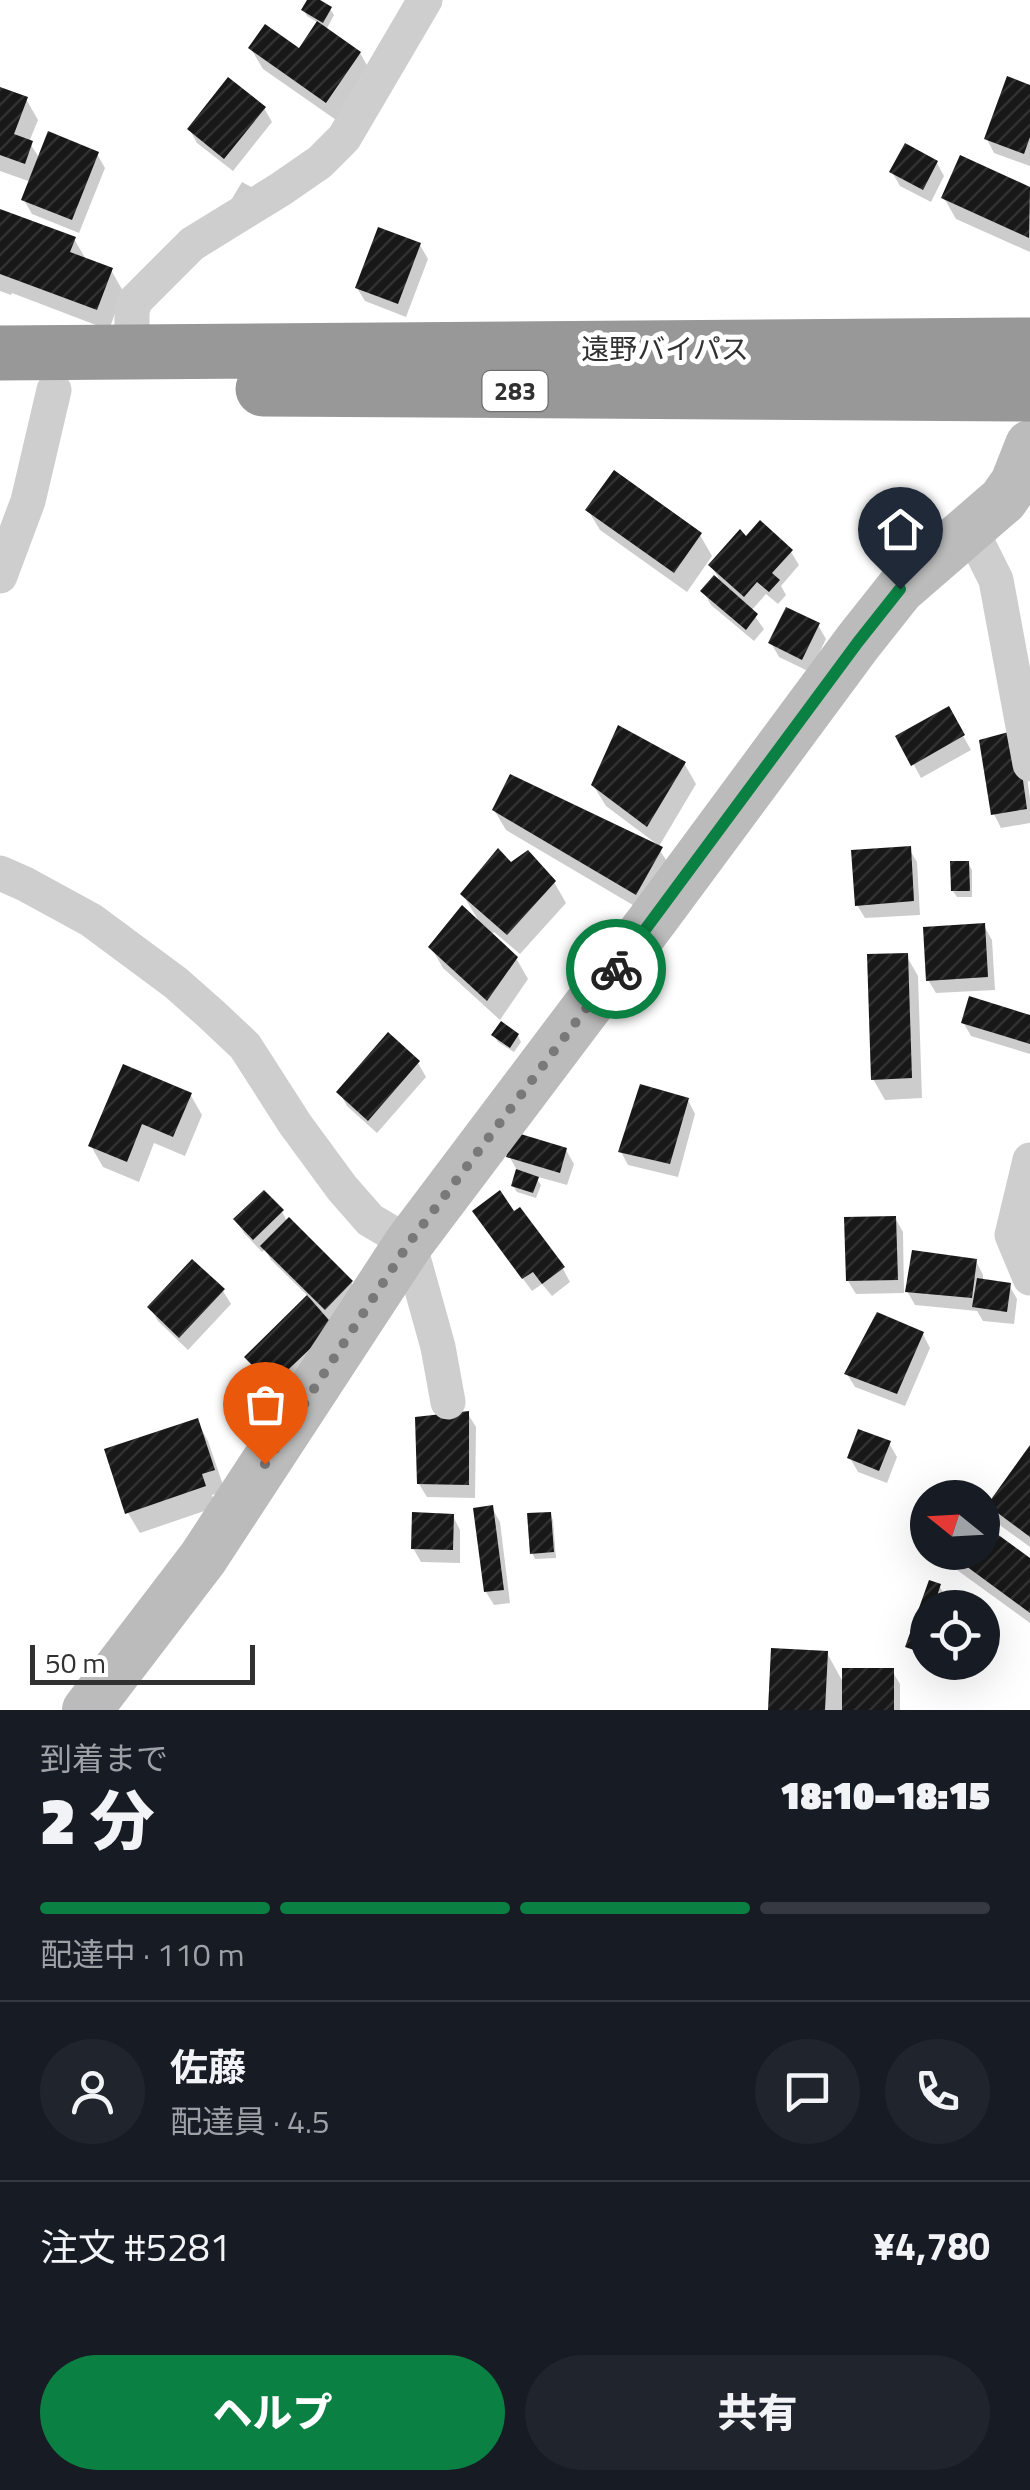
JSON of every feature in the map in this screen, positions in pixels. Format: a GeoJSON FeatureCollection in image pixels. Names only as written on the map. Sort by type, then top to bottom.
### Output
{"type":"FeatureCollection","features":[{"type":"Feature","properties":{"kind":"highway","name":"遠野バイパス"},"geometry":{"type":"LineString","coordinates":[[0,353],[1030,345]]}},
{"type":"Feature","properties":{"kind":"highway","name":"遠野バイパス"},"geometry":{"type":"LineString","coordinates":[[0,390],[1030,394]]}},
{"type":"Feature","properties":{"kind":"street"},"geometry":{"type":"LineString","coordinates":[[132,353],[135,302],[192,244],[281,190],[320,162],[344,138],[425,0]]}},
{"type":"Feature","properties":{"kind":"street"},"geometry":{"type":"LineString","coordinates":[[0,576],[28,501],[54,390]]}},
{"type":"Feature","properties":{"kind":"street"},"geometry":{"type":"LineString","coordinates":[[87,1710],[203,1558],[409,1243],[858,642],[900,589],[1004,500],[1030,446]]}},
{"type":"Feature","properties":{"kind":"street"},"geometry":{"type":"LineString","coordinates":[[971,530],[996,580],[1030,764]]}},
{"type":"Feature","properties":{"kind":"street"},"geometry":{"type":"LineString","coordinates":[[0,874],[91,920],[176,983],[245,1046],[342,1188],[370,1220],[409,1243],[438,1347],[448,1402]]}},
{"type":"Feature","properties":{"kind":"street"},"geometry":{"type":"LineString","coordinates":[[1030,1160],[1012,1236],[1030,1278]]}},
{"type":"Feature","properties":{"kind":"building"},"geometry":{"type":"Polygon","coordinates":[[[307,0],[320,0],[332,7],[323,23],[301,10],[307,0]]]}},
{"type":"Feature","properties":{"kind":"building"},"geometry":{"type":"Polygon","coordinates":[[[317,21],[361,52],[326,103],[248,48],[265,24],[299,48],[317,21]]]}},
{"type":"Feature","properties":{"kind":"building"},"geometry":{"type":"Polygon","coordinates":[[[1007,76],[1030,85],[1030,137],[1024,154],[984,139],[1007,76]]]}},
{"type":"Feature","properties":{"kind":"building"},"geometry":{"type":"Polygon","coordinates":[[[228,77],[266,107],[224,159],[187,129],[228,77]]]}},
{"type":"Feature","properties":{"kind":"building"},"geometry":{"type":"Polygon","coordinates":[[[0,87],[28,97],[14,134],[33,141],[25,164],[0,155],[0,87]]]}},
{"type":"Feature","properties":{"kind":"building"},"geometry":{"type":"Polygon","coordinates":[[[48,131],[99,152],[72,220],[21,200],[48,131]]]}},
{"type":"Feature","properties":{"kind":"building"},"geometry":{"type":"Polygon","coordinates":[[[905,143],[938,161],[923,190],[889,172],[905,143]]]}},
{"type":"Feature","properties":{"kind":"building"},"geometry":{"type":"Polygon","coordinates":[[[960,155],[1030,187],[1029,238],[941,198],[960,155]]]}},
{"type":"Feature","properties":{"kind":"building"},"geometry":{"type":"Polygon","coordinates":[[[0,209],[76,237],[70,252],[113,268],[97,310],[0,274],[0,209]]]}},
{"type":"Feature","properties":{"kind":"building"},"geometry":{"type":"Polygon","coordinates":[[[378,227],[421,243],[398,304],[355,288],[378,227]]]}},
{"type":"Feature","properties":{"kind":"building"},"geometry":{"type":"Polygon","coordinates":[[[614,470],[702,533],[674,573],[585,510],[614,470]]]}},
{"type":"Feature","properties":{"kind":"building"},"geometry":{"type":"Polygon","coordinates":[[[760,520],[793,550],[772,573],[780,580],[769,592],[757,582],[744,597],[708,565],[740,529],[746,536],[760,520]]]}},
{"type":"Feature","properties":{"kind":"building"},"geometry":{"type":"Polygon","coordinates":[[[714,575],[758,614],[746,630],[700,591],[714,575]]]}},
{"type":"Feature","properties":{"kind":"building"},"geometry":{"type":"Polygon","coordinates":[[[786,607],[820,623],[802,660],[768,643],[786,607]]]}},
{"type":"Feature","properties":{"kind":"building"},"geometry":{"type":"Polygon","coordinates":[[[949,706],[965,735],[911,766],[895,736],[949,706]]]}},
{"type":"Feature","properties":{"kind":"building"},"geometry":{"type":"Polygon","coordinates":[[[618,725],[686,762],[647,827],[591,785],[618,725]]]}},
{"type":"Feature","properties":{"kind":"building"},"geometry":{"type":"Polygon","coordinates":[[[1016,730],[1027,809],[991,815],[979,740],[1016,730]]]}},
{"type":"Feature","properties":{"kind":"building"},"geometry":{"type":"Polygon","coordinates":[[[510,774],[663,847],[636,895],[492,810],[510,774]]]}},
{"type":"Feature","properties":{"kind":"building"},"geometry":{"type":"Polygon","coordinates":[[[911,846],[914,901],[855,906],[851,850],[911,846]]]}},
{"type":"Feature","properties":{"kind":"building"},"geometry":{"type":"Polygon","coordinates":[[[498,848],[511,862],[528,850],[556,881],[507,935],[460,894],[498,848]]]}},
{"type":"Feature","properties":{"kind":"building"},"geometry":{"type":"Polygon","coordinates":[[[950,861],[969,861],[970,891],[951,891],[950,861]]]}},
{"type":"Feature","properties":{"kind":"building"},"geometry":{"type":"Polygon","coordinates":[[[462,905],[518,957],[487,1001],[428,947],[462,905]]]}},
{"type":"Feature","properties":{"kind":"building"},"geometry":{"type":"Polygon","coordinates":[[[985,923],[988,977],[926,981],[923,927],[985,923]]]}},
{"type":"Feature","properties":{"kind":"building"},"geometry":{"type":"Polygon","coordinates":[[[908,953],[912,1078],[871,1080],[867,954],[908,953]]]}},
{"type":"Feature","properties":{"kind":"building"},"geometry":{"type":"Polygon","coordinates":[[[969,996],[1030,1015],[1030,1044],[961,1023],[969,996]]]}},
{"type":"Feature","properties":{"kind":"building"},"geometry":{"type":"Polygon","coordinates":[[[501,1021],[519,1034],[510,1048],[491,1035],[501,1021]]]}},
{"type":"Feature","properties":{"kind":"building"},"geometry":{"type":"Polygon","coordinates":[[[388,1032],[420,1061],[368,1121],[336,1092],[388,1032]]]}},
{"type":"Feature","properties":{"kind":"building"},"geometry":{"type":"Polygon","coordinates":[[[123,1064],[192,1093],[173,1137],[142,1124],[127,1162],[88,1146],[123,1064]]]}},
{"type":"Feature","properties":{"kind":"building"},"geometry":{"type":"Polygon","coordinates":[[[640,1084],[689,1098],[670,1164],[618,1152],[640,1084]]]}},
{"type":"Feature","properties":{"kind":"building"},"geometry":{"type":"Polygon","coordinates":[[[514,1132],[567,1148],[560,1173],[506,1157],[514,1132]]]}},
{"type":"Feature","properties":{"kind":"building"},"geometry":{"type":"Polygon","coordinates":[[[516,1169],[539,1177],[533,1193],[511,1186],[516,1169]]]}},
{"type":"Feature","properties":{"kind":"building"},"geometry":{"type":"Polygon","coordinates":[[[264,1190],[284,1210],[253,1240],[233,1219],[264,1190]]]}},
{"type":"Feature","properties":{"kind":"building"},"geometry":{"type":"Polygon","coordinates":[[[500,1190],[514,1211],[520,1207],[565,1267],[542,1284],[533,1272],[522,1279],[472,1211],[500,1190]]]}},
{"type":"Feature","properties":{"kind":"building"},"geometry":{"type":"Polygon","coordinates":[[[896,1216],[898,1280],[846,1281],[844,1217],[896,1216]]]}},
{"type":"Feature","properties":{"kind":"building"},"geometry":{"type":"Polygon","coordinates":[[[289,1217],[353,1281],[325,1310],[260,1246],[289,1217]]]}},
{"type":"Feature","properties":{"kind":"building"},"geometry":{"type":"Polygon","coordinates":[[[912,1250],[977,1259],[972,1298],[905,1292],[912,1250]]]}},
{"type":"Feature","properties":{"kind":"building"},"geometry":{"type":"Polygon","coordinates":[[[192,1259],[225,1289],[179,1338],[147,1307],[192,1259]]]}},
{"type":"Feature","properties":{"kind":"building"},"geometry":{"type":"Polygon","coordinates":[[[977,1278],[1011,1283],[1007,1312],[972,1307],[977,1278]]]}},
{"type":"Feature","properties":{"kind":"building"},"geometry":{"type":"Polygon","coordinates":[[[307,1295],[334,1326],[272,1385],[244,1357],[307,1295]]]}},
{"type":"Feature","properties":{"kind":"building"},"geometry":{"type":"Polygon","coordinates":[[[877,1312],[924,1332],[897,1394],[844,1374],[877,1312]]]}},
{"type":"Feature","properties":{"kind":"building"},"geometry":{"type":"Polygon","coordinates":[[[469,1411],[469,1485],[417,1484],[415,1417],[469,1411]]]}},
{"type":"Feature","properties":{"kind":"building"},"geometry":{"type":"Polygon","coordinates":[[[198,1418],[215,1470],[202,1474],[206,1486],[125,1514],[104,1449],[198,1418]]]}},
{"type":"Feature","properties":{"kind":"building"},"geometry":{"type":"Polygon","coordinates":[[[858,1429],[891,1441],[879,1471],[847,1458],[858,1429]]]}},
{"type":"Feature","properties":{"kind":"building"},"geometry":{"type":"Polygon","coordinates":[[[1030,1445],[1030,1537],[1000,1515],[1000,1487],[1030,1445]]]}},
{"type":"Feature","properties":{"kind":"building"},"geometry":{"type":"Polygon","coordinates":[[[493,1505],[504,1590],[484,1592],[473,1508],[493,1505]]]}},
{"type":"Feature","properties":{"kind":"building"},"geometry":{"type":"Polygon","coordinates":[[[412,1512],[454,1514],[453,1550],[411,1549],[412,1512]]]}},
{"type":"Feature","properties":{"kind":"building"},"geometry":{"type":"Polygon","coordinates":[[[551,1512],[554,1552],[530,1554],[527,1513],[551,1512]]]}},
{"type":"Feature","properties":{"kind":"building"},"geometry":{"type":"Polygon","coordinates":[[[1000,1536],[1030,1558],[1030,1613],[971,1570],[1000,1570],[1000,1536]]]}},
{"type":"Feature","properties":{"kind":"building"},"geometry":{"type":"Polygon","coordinates":[[[929,1580],[941,1584],[939,1590],[925,1590],[929,1580]]]}},
{"type":"Feature","properties":{"kind":"building"},"geometry":{"type":"Polygon","coordinates":[[[771,1648],[828,1651],[825,1710],[768,1710],[771,1648]]]}},
{"type":"Feature","properties":{"kind":"building"},"geometry":{"type":"Polygon","coordinates":[[[842,1668],[894,1668],[894,1710],[842,1710],[842,1668]]]}},
{"type":"Feature","properties":{"kind":"way so far"},"geometry":{"type":"LineString","coordinates":[[265,1464],[409,1243],[616,969]]}},
{"type":"Feature","properties":{"kind":"route"},"geometry":{"type":"LineString","coordinates":[[616,969],[900,589]]}}]}
